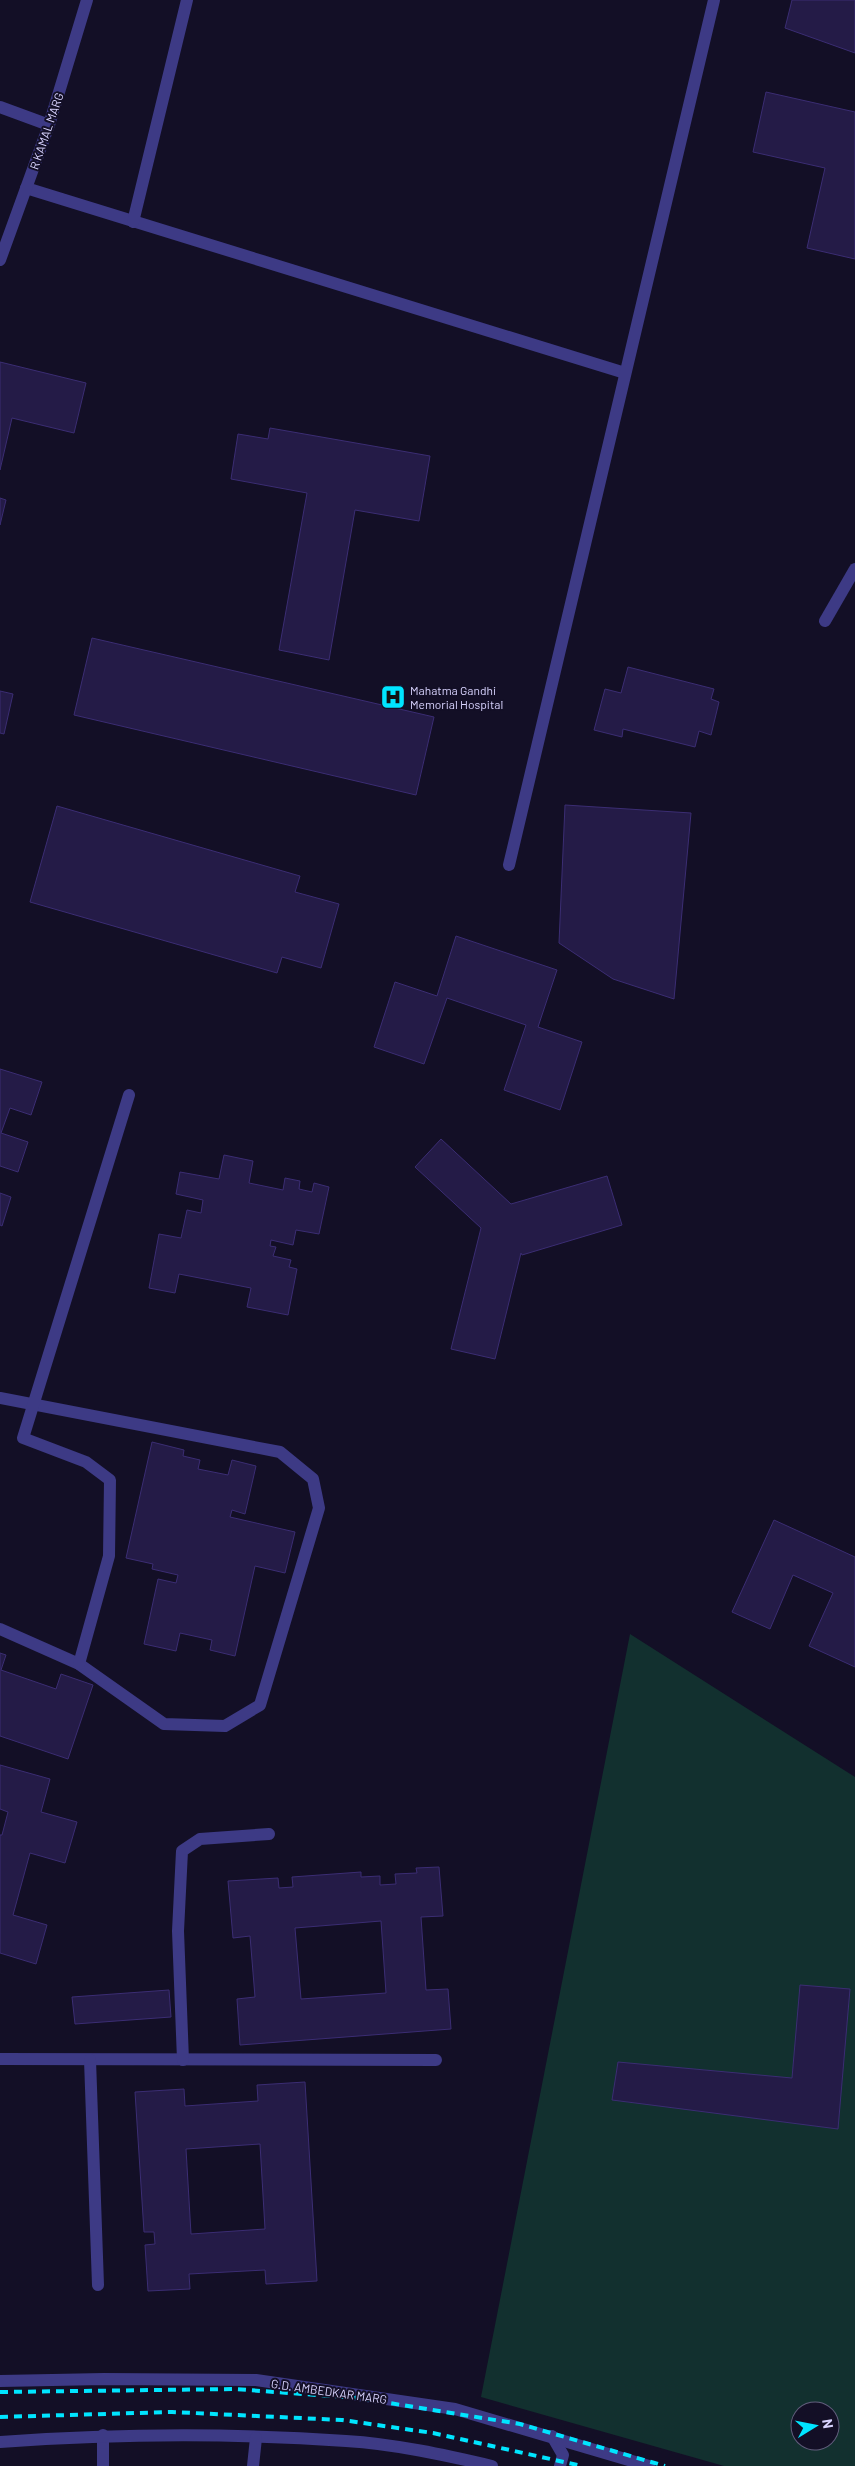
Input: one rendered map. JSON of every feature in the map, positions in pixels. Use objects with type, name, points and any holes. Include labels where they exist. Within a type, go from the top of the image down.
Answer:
[{"type":"street","name":"R KAMAL MARG","points":[[0,260],[49,125],[87,0]]},
{"type":"street","points":[[132,222],[187,0]]},
{"type":"street","points":[[509,865],[714,0]]},
{"type":"street","points":[[0,107],[49,125]]},
{"type":"street","points":[[26,188],[625,374]]},
{"type":"street","points":[[825,621],[855,569]]},
{"type":"street","points":[[79,1664],[108,1556],[110,1480],[86,1462],[23,1438],[128,1095]]},
{"type":"street","points":[[0,1398],[280,1452],[313,1479],[319,1508],[260,1706],[225,1726],[164,1724],[79,1664],[0,1629]]},
{"type":"street","points":[[183,2060],[178,1931],[182,1851],[200,1839],[269,1834]]},
{"type":"street","points":[[0,2059],[436,2060]]},
{"type":"street","points":[[90,2060],[98,2285]]},
{"type":"street","name":"G.D. AMBEDKAR MARG","points":[[0,2381],[104,2379],[256,2380],[455,2409],[649,2466]]},
{"type":"street","points":[[103,2435],[103,2466]]},
{"type":"street","points":[[0,2442],[103,2435],[347,2441],[440,2454],[492,2466]]},
{"type":"street","points":[[552,2436],[563,2455],[560,2466]]},
{"type":"street","points":[[253,2466],[256,2438]]},
{"type":"green space","points":[[630,1634],[855,1777],[855,2466],[724,2466],[481,2397]]},
{"type":"building","points":[[792,0],[855,0],[855,53],[785,28]]},
{"type":"building","points":[[766,92],[855,112],[855,259],[807,248],[825,168],[753,152]]},
{"type":"building","points":[[0,362],[86,383],[74,433],[12,418],[0,470]]},
{"type":"building","points":[[270,428],[430,456],[419,521],[355,510],[329,660],[279,650],[307,493],[231,479],[238,434],[268,439]]},
{"type":"building","points":[[0,498],[6,500],[0,525]]},
{"type":"building","points":[[92,638],[434,717],[416,795],[74,715]]},
{"type":"building","points":[[628,667],[714,689],[711,699],[719,702],[711,735],[699,731],[695,747],[623,729],[622,737],[594,730],[605,689],[621,693]]},
{"type":"building","points":[[0,691],[13,694],[4,734],[0,733]]},
{"type":"building","points":[[565,805],[691,813],[674,999],[613,979],[559,943]]},
{"type":"building","points":[[57,806],[300,876],[295,892],[339,904],[321,968],[282,957],[277,973],[30,902]]},
{"type":"building","points":[[456,936],[557,970],[538,1027],[582,1042],[560,1110],[504,1090],[526,1025],[447,998],[424,1064],[374,1047],[395,982],[437,996]]},
{"type":"building","points":[[0,1069],[42,1082],[31,1115],[10,1108],[1,1133],[28,1142],[18,1172],[0,1166]]},
{"type":"building","points":[[441,1139],[511,1204],[607,1176],[622,1225],[522,1255],[521,1253],[495,1359],[451,1349],[481,1228],[415,1167]]},
{"type":"building","points":[[224,1155],[253,1161],[249,1183],[283,1190],[285,1178],[300,1181],[299,1189],[312,1192],[314,1183],[329,1187],[319,1234],[296,1230],[293,1245],[271,1240],[270,1246],[276,1247],[273,1256],[291,1260],[289,1267],[297,1269],[288,1315],[247,1307],[251,1288],[179,1274],[175,1293],[149,1288],[159,1234],[181,1238],[187,1210],[201,1213],[203,1200],[176,1194],[180,1172],[219,1179]]},
{"type":"building","points":[[0,1193],[11,1197],[2,1226],[0,1225]]},
{"type":"building","points":[[152,1442],[184,1450],[183,1456],[200,1460],[198,1469],[228,1475],[232,1460],[256,1466],[245,1514],[232,1510],[230,1517],[295,1532],[285,1573],[255,1566],[235,1656],[210,1650],[212,1640],[180,1633],[176,1651],[144,1644],[158,1579],[176,1583],[178,1575],[152,1569],[153,1564],[126,1558]]},
{"type":"building","points":[[774,1520],[855,1557],[855,1667],[809,1646],[833,1593],[793,1575],[770,1629],[732,1612]]},
{"type":"building","points":[[0,1653],[6,1655],[1,1670],[56,1689],[61,1674],[93,1685],[68,1759],[0,1736]]},
{"type":"building","points":[[0,1765],[50,1779],[41,1812],[77,1822],[65,1863],[30,1853],[13,1915],[47,1925],[36,1964],[0,1953],[0,1835],[2,1835],[8,1812],[0,1809]]},
{"type":"building","points":[[439,1867],[443,1916],[421,1917],[426,1990],[448,1989],[451,2029],[240,2045],[237,1999],[255,1997],[250,1936],[233,1938],[228,1881],[278,1878],[279,1888],[293,1887],[292,1877],[361,1872],[361,1877],[380,1876],[380,1885],[396,1884],[395,1874],[417,1873],[416,1868]],"holes":[[[381,1921],[386,1993],[301,1999],[295,1928]]]},
{"type":"building","points":[[800,1985],[850,1989],[838,2129],[612,2100],[618,2062],[792,2078]]},
{"type":"building","points":[[169,1990],[171,2017],[75,2024],[72,1997]]},
{"type":"building","points":[[305,2082],[317,2281],[266,2284],[265,2270],[189,2274],[190,2289],[148,2291],[145,2245],[155,2244],[154,2232],[144,2232],[135,2092],[184,2089],[185,2106],[258,2101],[257,2085]],"holes":[[[260,2144],[265,2229],[191,2234],[186,2149]]]},
{"type":"railway","points":[[0,2392],[234,2389],[358,2398],[520,2424],[665,2466]]},
{"type":"railway","points":[[0,2417],[172,2412],[342,2420],[433,2433],[582,2466]]},
{"type":"place","name":"Mahatma Gandhi Memorial Hospital","points":[[393,697]]}]
